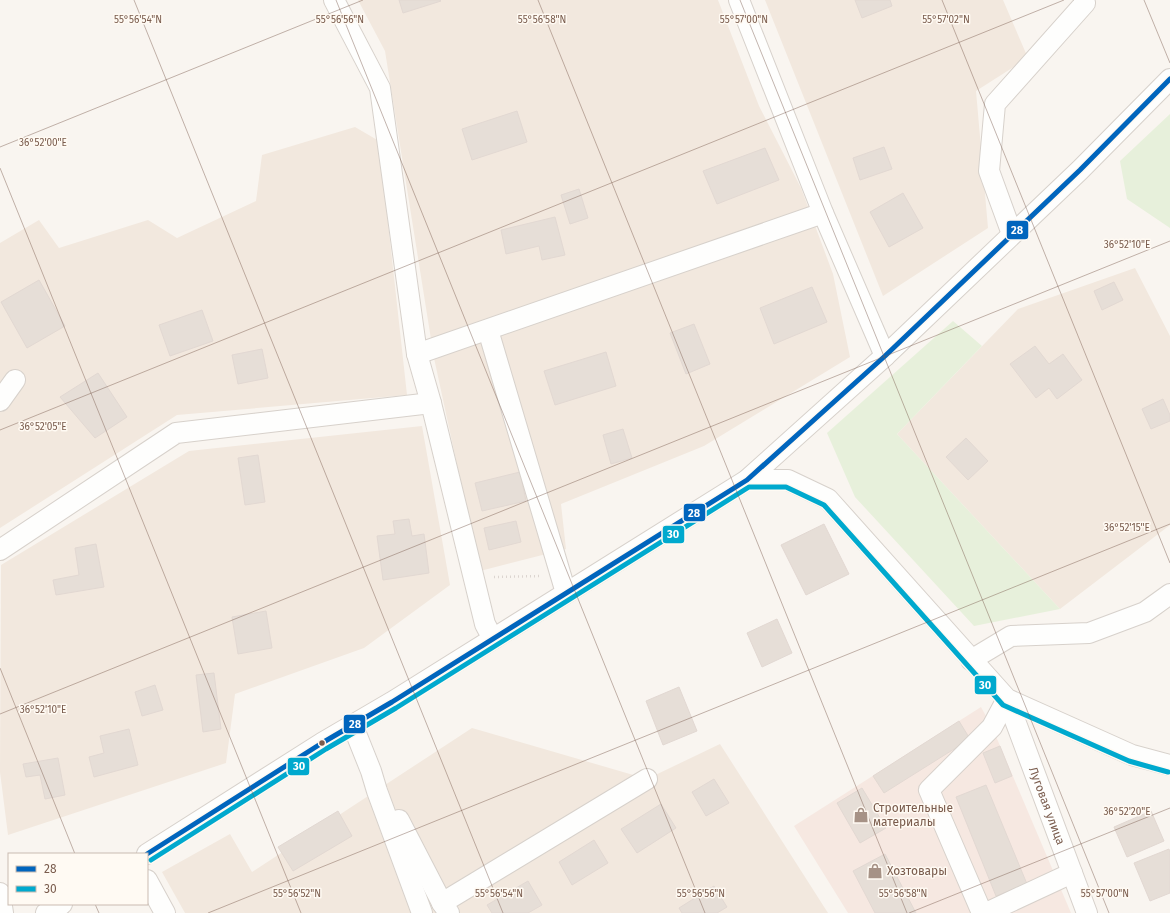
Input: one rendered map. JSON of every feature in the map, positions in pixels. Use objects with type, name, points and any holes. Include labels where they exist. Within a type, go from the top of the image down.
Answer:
[{"type":"street","points":[[334,0],[380,88],[416,354],[431,403],[485,624],[493,639]]},
{"type":"street","points":[[739,0],[823,213],[885,356]]},
{"type":"street","points":[[1012,234],[989,171],[995,104],[1084,3],[1084,0]]},
{"type":"street","points":[[148,853],[322,743],[353,726],[493,639],[564,585],[747,480],[885,356],[1080,170],[1170,79]]},
{"type":"street","points":[[416,354],[823,213]]},
{"type":"street","points":[[488,330],[564,585]]},
{"type":"street","points":[[0,401],[16,380]]},
{"type":"street","points":[[0,550],[176,433],[431,403]]},
{"type":"street","points":[[747,480],[788,480],[828,499],[971,660],[1008,699],[1132,755],[1170,765]]},
{"type":"street","points":[[971,660],[1011,636],[1089,633],[1145,612],[1170,594]]},
{"type":"street","points":[[982,913],[930,790],[992,727],[1008,699]]},
{"type":"street","name":"Луговая улица","points":[[1008,699],[1087,913]]},
{"type":"street","points":[[353,726],[371,771],[422,913]]},
{"type":"street","points":[[371,771],[382,787],[446,908],[647,779]]},
{"type":"street","points":[[986,913],[1072,874]]},
{"type":"street","points":[[148,882],[165,913]]},
{"type":"street","points":[[0,893],[3,913]]},
{"type":"street","points":[[46,913],[60,905]]},
{"type":"path","points":[[473,578],[564,585]]},
{"type":"shaded area","points":[[358,0],[718,0],[759,106],[801,188],[833,274],[850,357],[704,446],[561,504],[566,549],[480,571],[434,358],[385,51]]},
{"type":"shaded area","points":[[765,0],[1003,0],[1028,58],[976,91],[988,228],[883,296]]},
{"type":"shaded area","points":[[355,127],[379,141],[407,395],[177,415],[0,528],[0,243],[39,220],[59,248],[148,220],[177,238],[256,201],[262,155]]},
{"type":"shaded area","points":[[1135,268],[1170,336],[1170,525],[1060,609],[897,434],[1018,309]]},
{"type":"shaded area","points":[[422,426],[450,585],[364,648],[235,694],[226,763],[8,835],[0,772],[1,565],[189,451]]},
{"type":"shaded area","points":[[981,707],[992,727],[1071,913],[848,913],[794,826]]},
{"type":"shaded area","points":[[472,728],[647,779],[720,744],[828,913],[185,913],[162,872],[230,834],[252,872]]},
{"type":"green space","points":[[1170,114],[1170,228],[1127,199],[1120,161]]},
{"type":"green space","points":[[953,321],[982,346],[897,434],[1060,609],[974,626],[855,497],[827,433]]},
{"type":"building","points":[[399,0],[440,0],[441,1],[403,13]]},
{"type":"building","points":[[855,0],[890,0],[892,6],[862,18]]},
{"type":"building","points":[[517,111],[527,142],[472,160],[462,129]]},
{"type":"building","points":[[884,147],[892,169],[860,180],[853,158]]},
{"type":"building","points":[[765,148],[779,180],[717,204],[703,171]]},
{"type":"building","points":[[579,189],[588,218],[570,224],[561,195]]},
{"type":"building","points":[[903,193],[923,228],[889,247],[870,212]]},
{"type":"building","points":[[555,217],[565,255],[542,260],[539,246],[506,254],[501,230]]},
{"type":"building","points":[[39,280],[65,326],[27,348],[1,302]]},
{"type":"building","points":[[1114,282],[1123,300],[1102,310],[1094,291]]},
{"type":"building","points":[[812,287],[827,322],[774,344],[760,308]]},
{"type":"building","points":[[202,310],[213,341],[170,356],[159,325]]},
{"type":"building","points":[[694,324],[710,364],[686,374],[670,333]]},
{"type":"building","points":[[1035,346],[1049,364],[1063,354],[1082,380],[1057,399],[1049,388],[1036,398],[1010,364]]},
{"type":"building","points":[[262,349],[268,378],[238,384],[232,355]]},
{"type":"building","points":[[606,352],[616,386],[555,405],[544,371]]},
{"type":"building","points":[[98,373],[127,417],[95,438],[60,397]]},
{"type":"building","points":[[1163,399],[1170,415],[1170,421],[1151,429],[1142,409]]},
{"type":"building","points":[[623,429],[632,458],[611,464],[603,435]]},
{"type":"building","points":[[966,438],[988,461],[968,480],[946,457]]},
{"type":"building","points":[[258,455],[265,502],[245,505],[238,458]]},
{"type":"building","points":[[520,472],[526,501],[482,511],[475,483]]},
{"type":"building","points":[[409,519],[412,536],[424,534],[429,573],[383,580],[377,536],[395,534],[393,521]]},
{"type":"building","points":[[516,521],[521,542],[489,550],[484,528]]},
{"type":"building","points":[[824,524],[849,574],[806,595],[781,545]]},
{"type":"building","points":[[96,544],[104,587],[56,595],[53,580],[79,575],[75,548]]},
{"type":"building","points":[[266,611],[272,648],[238,654],[232,617]]},
{"type":"building","points":[[777,619],[792,653],[762,667],[747,633]]},
{"type":"building","points":[[214,673],[221,729],[203,732],[196,675]]},
{"type":"building","points":[[155,685],[163,710],[142,716],[135,692]]},
{"type":"building","points":[[679,687],[697,731],[663,745],[646,701]]},
{"type":"building","points":[[959,721],[970,739],[884,793],[873,776]]},
{"type":"building","points":[[129,729],[138,765],[94,777],[89,757],[104,753],[100,736]]},
{"type":"building","points":[[1000,746],[1012,776],[995,783],[983,753]]},
{"type":"building","points":[[58,758],[65,795],[45,799],[40,775],[26,777],[23,764]]},
{"type":"building","points":[[714,779],[729,803],[706,816],[692,792]]},
{"type":"building","points":[[986,785],[1027,884],[996,896],[956,797]]},
{"type":"building","name":"Строительные материалы","points":[[862,788],[886,828],[860,843],[837,803]]},
{"type":"building","points":[[661,804],[676,828],[637,853],[621,829]]},
{"type":"building","points":[[338,811],[352,836],[293,871],[278,847]]},
{"type":"building","points":[[1151,811],[1164,841],[1127,857],[1114,827]]},
{"type":"building","points":[[594,840],[608,863],[572,885],[559,862]]},
{"type":"building","points":[[1169,849],[1170,893],[1150,901],[1134,863]]},
{"type":"building","points":[[885,854],[916,913],[875,913],[853,871]]},
{"type":"building","points":[[528,881],[542,905],[528,913],[492,913],[487,905]]},
{"type":"building","points":[[714,886],[727,907],[717,913],[682,913],[679,908]]},
{"type":"transit line","name":"28","points":[[148,853],[322,743],[392,702],[747,480],[885,356],[1080,170],[1170,79]]},
{"type":"transit line","name":"30","points":[[151,860],[326,749],[396,708],[749,487],[786,487],[824,505],[1003,705],[1129,761],[1168,772]]},
{"type":"place","name":"Строительные материалы","points":[[861,815]]},
{"type":"place","name":"Хозтовары","points":[[875,871]]}]
